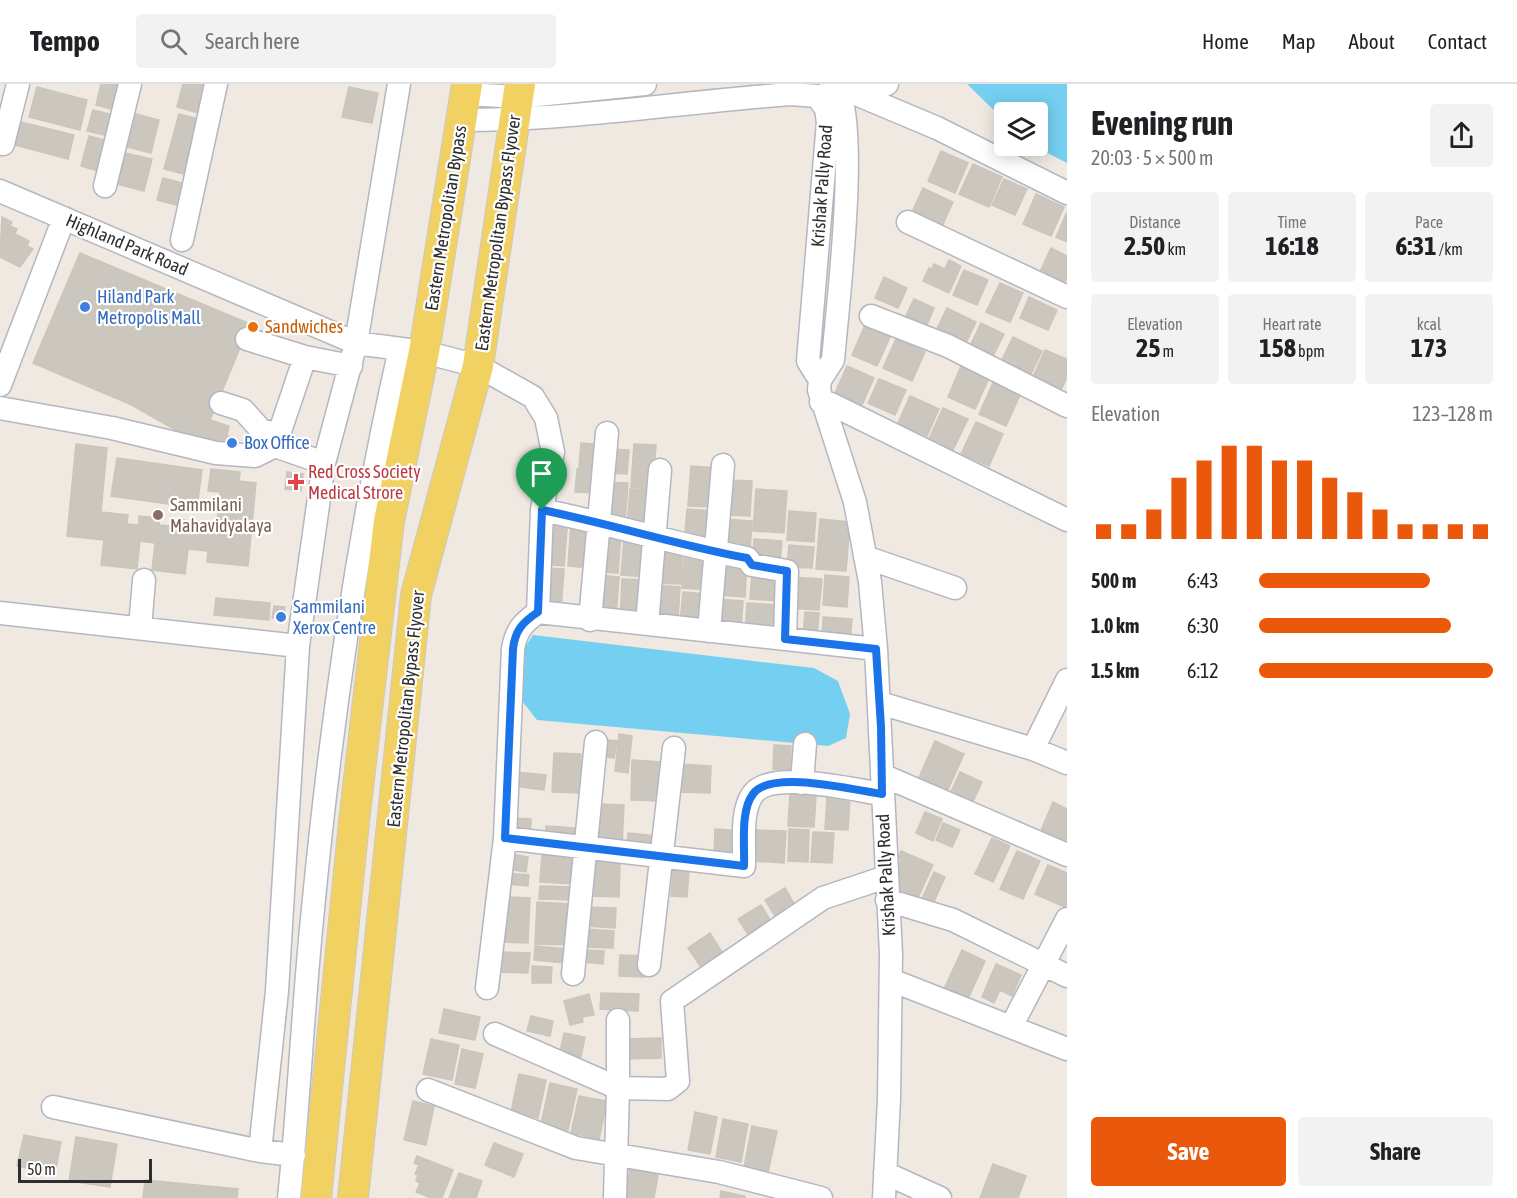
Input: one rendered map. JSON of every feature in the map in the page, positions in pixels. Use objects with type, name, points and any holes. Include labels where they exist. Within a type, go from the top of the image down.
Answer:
[{"type":"main road","name":"Eastern Metropolitan Bypass","points":[[412,350],[465,99]]},
{"type":"main road","name":"Eastern Metropolitan Bypass Flyover","points":[[352,1198],[416,595],[456,457],[478,366],[518,100]]},
{"type":"main road","name":"Eastern Metropolitan Bypass Flyover","points":[[316,1198],[354,822],[389,521],[412,350]]},
{"type":"street","points":[[3,144],[18,84]]},
{"type":"street","points":[[105,186],[130,84]]},
{"type":"street","points":[[182,240],[216,84]]},
{"type":"street","points":[[260,1151],[277,991],[298,646],[324,463],[356,343],[399,84]]},
{"type":"street","points":[[518,100],[587,88],[645,84]]},
{"type":"street","points":[[860,95],[888,84]]},
{"type":"street","points":[[465,99],[518,100],[612,113],[830,89],[860,95],[937,128],[1067,193]]},
{"type":"street","name":"Krishak Pally Road","points":[[830,89],[826,109],[828,122],[808,361],[820,391],[855,502],[870,582],[880,703],[891,980],[884,1198]]},
{"type":"street","name":"Highland Park Road","points":[[0,191],[356,343],[412,350],[478,366],[533,397],[546,418],[553,452],[542,510],[538,612]]},
{"type":"street","points":[[0,385],[64,218]]},
{"type":"street","points":[[908,222],[1067,297]]},
{"type":"street","points":[[871,316],[948,346],[1067,406]]},
{"type":"street","points":[[247,339],[305,357],[351,366]]},
{"type":"street","points":[[289,1198],[312,909],[354,584],[375,459],[412,350]]},
{"type":"street","points":[[0,408],[112,428],[216,453],[255,456],[277,440],[305,357]]},
{"type":"street","points":[[820,391],[831,404],[1065,514]]},
{"type":"street","points":[[221,403],[243,410],[261,429],[277,440],[324,463]]},
{"type":"street","points":[[590,620],[607,433]]},
{"type":"street","points":[[709,631],[723,465]]},
{"type":"street","points":[[647,624],[660,470]]},
{"type":"street","points":[[542,510],[598,521],[654,539],[747,558],[752,565],[787,571],[785,639]]},
{"type":"street","points":[[865,557],[955,588]]},
{"type":"street","points":[[140,628],[144,580]]},
{"type":"street","points":[[487,988],[505,838],[515,635],[525,621],[538,612],[590,620],[876,649]]},
{"type":"street","points":[[0,613],[298,646]]},
{"type":"street","points":[[1033,749],[1067,680]]},
{"type":"street","points":[[880,703],[1033,749],[1067,763]]},
{"type":"street","points":[[573,974],[596,742]]},
{"type":"street","points":[[802,783],[805,744]]},
{"type":"street","points":[[649,965],[674,748]]},
{"type":"street","points":[[505,838],[744,866],[747,810],[752,795],[768,784],[783,780],[802,783],[882,784],[1067,855]]},
{"type":"street","points":[[495,1034],[618,1088],[668,1089],[678,1081],[672,1001],[823,898],[886,876]]},
{"type":"street","points":[[887,900],[953,920],[1067,976]]},
{"type":"street","points":[[1011,1027],[1067,919]]},
{"type":"street","points":[[891,980],[1067,1049]]},
{"type":"street","points":[[615,1198],[618,1020]]},
{"type":"street","points":[[428,1090],[576,1148],[719,1172],[822,1198]]},
{"type":"street","points":[[53,1107],[260,1151],[294,1155]]},
{"type":"street","points":[[885,1173],[940,1198]]},
{"type":"water","points":[[967,84],[1067,84],[1067,163],[1048,153],[1048,102],[994,102],[994,110]]},
{"type":"water","points":[[533,635],[814,668],[838,681],[850,714],[846,738],[828,746],[537,720],[519,697],[523,650]]},
{"type":"building","points":[[101,84],[126,84],[119,111],[96,105]]},
{"type":"building","points":[[183,84],[214,84],[206,115],[177,107]]},
{"type":"building","points":[[37,87],[87,100],[80,130],[29,117]]},
{"type":"building","points":[[349,87],[378,93],[372,123],[342,117]]},
{"type":"building","points":[[93,110],[118,116],[113,137],[87,131]]},
{"type":"building","points":[[136,114],[159,120],[151,153],[127,147]]},
{"type":"building","points":[[179,114],[206,121],[192,176],[164,169]]},
{"type":"building","points":[[21,122],[74,135],[68,159],[15,145]]},
{"type":"building","points":[[89,136],[113,142],[105,173],[81,166]]},
{"type":"building","points":[[941,151],[968,163],[955,193],[928,181]]},
{"type":"building","points":[[125,153],[152,159],[144,191],[117,184]]},
{"type":"building","points":[[973,164],[1002,177],[989,207],[959,194]]},
{"type":"building","points":[[163,178],[190,185],[184,207],[157,200]]},
{"type":"building","points":[[1004,179],[1027,189],[1015,215],[992,205]]},
{"type":"building","points":[[923,188],[953,202],[939,233],[909,219]]},
{"type":"building","points":[[1036,194],[1064,207],[1051,236],[1023,224]]},
{"type":"building","points":[[1067,212],[1067,242],[1056,237]]},
{"type":"building","points":[[2,217],[12,222],[10,226],[17,229],[15,234],[29,241],[27,246],[33,249],[20,267],[0,257]]},
{"type":"building","points":[[1051,248],[1067,256],[1067,278],[1064,285],[1039,274]]},
{"type":"building","points":[[80,253],[250,324],[210,420],[229,426],[227,436],[235,438],[232,451],[191,439],[132,405],[33,363]]},
{"type":"building","points":[[949,260],[961,266],[949,293],[923,281],[929,268],[932,269],[934,264],[945,269]]},
{"type":"building","points":[[964,270],[988,280],[977,305],[953,295]]},
{"type":"building","points":[[884,277],[907,288],[898,308],[875,298]]},
{"type":"building","points":[[1000,283],[1023,293],[1010,322],[986,312]]},
{"type":"building","points":[[1029,297],[1057,310],[1048,330],[1020,318]]},
{"type":"building","points":[[914,299],[934,308],[924,332],[903,322]]},
{"type":"building","points":[[947,308],[976,322],[964,347],[935,333]]},
{"type":"building","points":[[981,323],[1004,334],[991,360],[968,350]]},
{"type":"building","points":[[865,325],[890,337],[877,366],[852,355]]},
{"type":"building","points":[[1013,337],[1042,351],[1028,380],[999,366]]},
{"type":"building","points":[[896,339],[925,352],[912,381],[883,368]]},
{"type":"building","points":[[1045,350],[1067,359],[1067,377],[1061,390],[1033,377]]},
{"type":"building","points":[[847,366],[874,378],[862,405],[835,393]]},
{"type":"building","points":[[961,366],[989,378],[975,409],[948,397]]},
{"type":"building","points":[[879,379],[906,390],[895,415],[868,403]]},
{"type":"building","points":[[993,383],[1020,395],[1006,426],[979,414]]},
{"type":"building","points":[[910,396],[939,409],[927,436],[898,423]]},
{"type":"building","points":[[943,408],[968,419],[952,452],[928,441]]},
{"type":"building","points":[[976,422],[1003,434],[989,466],[961,454]]},
{"type":"building","points":[[581,443],[602,445],[600,469],[579,468]]},
{"type":"building","points":[[76,444],[107,448],[101,512],[128,515],[127,524],[139,525],[139,516],[160,518],[159,525],[172,526],[172,519],[217,523],[220,492],[208,491],[211,469],[240,472],[239,481],[256,483],[248,566],[207,562],[208,551],[188,549],[185,574],[152,570],[155,543],[140,541],[137,569],[101,565],[104,540],[67,536]]},
{"type":"building","points":[[634,444],[656,445],[653,489],[631,487]]},
{"type":"building","points":[[609,449],[629,450],[627,474],[607,473]]},
{"type":"building","points":[[117,458],[202,470],[197,508],[111,496]]},
{"type":"building","points":[[691,466],[719,468],[716,507],[688,506]]},
{"type":"building","points":[[577,469],[599,470],[597,493],[575,492]]},
{"type":"building","points":[[287,472],[303,474],[301,491],[285,489]]},
{"type":"building","points":[[726,480],[752,481],[750,516],[723,515]]},
{"type":"building","points":[[606,482],[628,483],[625,522],[603,520]]},
{"type":"building","points":[[630,489],[654,490],[651,528],[627,526]]},
{"type":"building","points":[[756,489],[787,491],[784,533],[753,531]]},
{"type":"building","points":[[687,509],[713,511],[711,546],[684,545]]},
{"type":"building","points":[[789,511],[816,513],[814,542],[787,540]]},
{"type":"building","points":[[546,517],[568,518],[564,566],[542,564]]},
{"type":"building","points":[[722,519],[752,521],[750,551],[720,549]]},
{"type":"building","points":[[820,519],[850,522],[846,571],[816,569]]},
{"type":"building","points":[[571,522],[595,524],[591,568],[568,566]]},
{"type":"building","points":[[600,533],[621,534],[618,573],[597,572]]},
{"type":"building","points":[[624,538],[650,540],[647,577],[621,575]]},
{"type":"building","points":[[754,539],[782,541],[780,563],[753,561]]},
{"type":"building","points":[[789,545],[814,547],[812,568],[787,567]]},
{"type":"building","points":[[657,546],[683,548],[681,584],[655,583]]},
{"type":"building","points":[[685,552],[711,554],[709,590],[682,588]]},
{"type":"building","points":[[722,561],[747,563],[745,597],[719,595]]},
{"type":"building","points":[[544,568],[564,569],[561,610],[541,609]]},
{"type":"building","points":[[752,571],[779,573],[778,601],[750,599]]},
{"type":"building","points":[[597,575],[619,577],[616,617],[594,615]]},
{"type":"building","points":[[825,575],[849,577],[847,607],[823,605]]},
{"type":"building","points":[[790,577],[822,579],[819,610],[788,608]]},
{"type":"building","points":[[622,579],[648,580],[645,622],[620,620]]},
{"type":"building","points":[[653,585],[680,587],[678,619],[651,617]]},
{"type":"building","points":[[683,592],[707,594],[704,625],[680,623]]},
{"type":"building","points":[[216,598],[270,603],[269,620],[214,615]]},
{"type":"building","points":[[717,599],[743,601],[741,630],[715,628]]},
{"type":"building","points":[[747,603],[779,605],[777,635],[745,633]]},
{"type":"building","points":[[274,606],[285,607],[284,620],[272,618]]},
{"type":"building","points":[[805,612],[819,613],[817,639],[803,638]]},
{"type":"building","points":[[823,617],[852,619],[850,641],[822,639]]},
{"type":"building","points":[[619,734],[632,736],[628,773],[615,771]]},
{"type":"building","points":[[599,739],[617,741],[614,758],[597,756]]},
{"type":"building","points":[[935,741],[964,754],[946,794],[917,782]]},
{"type":"building","points":[[774,745],[791,746],[790,770],[773,769]]},
{"type":"building","points":[[554,753],[581,754],[579,793],[552,792]]},
{"type":"building","points":[[632,760],[661,762],[659,801],[631,800]]},
{"type":"building","points":[[678,764],[711,766],[710,793],[677,792]]},
{"type":"building","points":[[514,772],[546,775],[544,790],[513,786]]},
{"type":"building","points":[[960,772],[982,782],[971,806],[949,796]]},
{"type":"building","points":[[790,794],[816,795],[814,827],[788,826]]},
{"type":"building","points":[[827,797],[850,798],[848,830],[825,829]]},
{"type":"building","points":[[1053,802],[1067,809],[1067,853],[1037,840]]},
{"type":"building","points":[[597,804],[624,805],[622,846],[595,845]]},
{"type":"building","points":[[925,812],[942,819],[933,841],[916,833]]},
{"type":"building","points":[[513,818],[531,819],[530,838],[512,837]]},
{"type":"building","points":[[943,823],[960,830],[952,847],[936,840]]},
{"type":"building","points":[[546,826],[575,828],[574,842],[545,839]]},
{"type":"building","points":[[715,829],[742,831],[740,858],[714,857]]},
{"type":"building","points":[[789,829],[809,830],[808,862],[788,861]]},
{"type":"building","points":[[755,830],[786,831],[784,863],[753,861]]},
{"type":"building","points":[[813,832],[834,833],[832,863],[811,862]]},
{"type":"building","points":[[628,833],[657,836],[656,850],[627,848]]},
{"type":"building","points":[[992,838],[1010,846],[993,882],[975,874]]},
{"type":"building","points":[[901,851],[933,865],[916,902],[891,890],[899,870],[896,869],[901,859],[898,858]]},
{"type":"building","points":[[1017,851],[1040,861],[1023,899],[1000,889]]},
{"type":"building","points":[[511,854],[528,857],[526,872],[508,869]]},
{"type":"building","points":[[542,855],[577,857],[575,884],[540,882]]},
{"type":"building","points":[[592,861],[620,862],[619,897],[590,896]]},
{"type":"building","points":[[1048,865],[1067,873],[1067,908],[1035,894]]},
{"type":"building","points":[[673,869],[689,870],[687,897],[671,896]]},
{"type":"building","points":[[934,872],[945,877],[932,906],[921,901]]},
{"type":"building","points":[[506,873],[529,875],[528,886],[505,884]]},
{"type":"building","points":[[540,886],[574,887],[574,900],[539,899]]},
{"type":"building","points":[[785,888],[796,907],[776,918],[765,900]]},
{"type":"building","points":[[505,897],[530,898],[528,943],[503,942]]},
{"type":"building","points":[[537,902],[570,904],[568,945],[535,944]]},
{"type":"building","points":[[761,905],[771,921],[749,936],[738,919]]},
{"type":"building","points":[[586,907],[616,908],[615,928],[585,926]]},
{"type":"building","points":[[585,929],[614,931],[613,948],[584,947]]},
{"type":"building","points":[[710,933],[722,952],[700,966],[688,948]]},
{"type":"building","points":[[535,946],[567,949],[565,963],[534,960]]},
{"type":"building","points":[[584,950],[604,951],[603,964],[583,962]]},
{"type":"building","points":[[962,950],[985,961],[968,999],[944,989]]},
{"type":"building","points":[[499,952],[530,953],[528,973],[499,972]]},
{"type":"building","points":[[620,955],[645,956],[644,977],[619,976]]},
{"type":"building","points":[[996,964],[1021,975],[1012,996],[1000,990],[994,1003],[982,997]]},
{"type":"building","points":[[532,966],[552,967],[551,983],[532,983]]},
{"type":"building","points":[[601,993],[639,994],[638,1011],[600,1009]]},
{"type":"building","points":[[589,994],[594,1015],[582,1017],[583,1022],[570,1025],[564,1001]]},
{"type":"building","points":[[444,1009],[480,1017],[475,1040],[439,1033]]},
{"type":"building","points":[[531,1016],[553,1021],[550,1036],[527,1031]]},
{"type":"building","points":[[564,1033],[585,1037],[581,1057],[560,1052]]},
{"type":"building","points":[[661,1038],[661,1058],[626,1059],[626,1039]]},
{"type":"building","points":[[431,1039],[459,1045],[452,1080],[423,1074]]},
{"type":"building","points":[[462,1049],[483,1054],[475,1088],[455,1084]]},
{"type":"building","points":[[519,1074],[546,1080],[538,1118],[511,1112]]},
{"type":"building","points":[[550,1083],[577,1089],[568,1130],[541,1124]]},
{"type":"building","points":[[579,1096],[607,1101],[599,1139],[571,1133]]},
{"type":"building","points":[[413,1101],[434,1106],[426,1145],[404,1140]]},
{"type":"building","points":[[695,1112],[717,1117],[710,1154],[688,1150]]},
{"type":"building","points":[[723,1119],[748,1124],[741,1162],[716,1157]]},
{"type":"building","points":[[752,1126],[777,1131],[768,1172],[744,1167]]},
{"type":"building","points":[[24,1135],[61,1142],[55,1174],[17,1166]]},
{"type":"building","points":[[76,1137],[117,1144],[110,1187],[69,1181]]},
{"type":"building","points":[[494,1143],[523,1154],[514,1177],[485,1165]]},
{"type":"building","points":[[417,1156],[453,1170],[442,1198],[431,1198],[416,1192],[420,1183],[416,1181],[418,1175],[415,1174],[419,1165],[414,1163]]},
{"type":"building","points":[[993,1164],[1026,1176],[1018,1198],[980,1198]]},
{"type":"building","points":[[630,1169],[658,1175],[654,1198],[624,1198]]},
{"type":"building","points":[[459,1173],[482,1181],[476,1198],[449,1198]]},
{"type":"building","points":[[145,1180],[238,1189],[237,1198],[143,1198]]},
{"type":"building","points":[[721,1191],[745,1196],[745,1198],[720,1198]]},
{"type":"place","name":"Hiland Park Metropolis Mall","points":[[85,307]]},
{"type":"place","name":"Sandwiches","points":[[253,327]]},
{"type":"place","name":"Box Office","points":[[232,443]]},
{"type":"place","name":"Red Cross Society Medical Strore","points":[[296,482]]},
{"type":"place","name":"Sammilani Mahavidyalaya","points":[[158,515]]},
{"type":"place","name":"Sammilani Xerox Centre","points":[[281,617]]},
{"type":"route","points":[[542,510],[598,521],[654,539],[747,558],[752,565],[787,571],[785,639],[876,649],[882,794],[783,780],[759,788],[752,795],[747,810],[744,866],[505,838],[513,649],[515,635],[520,627],[538,612],[542,510]]}]
